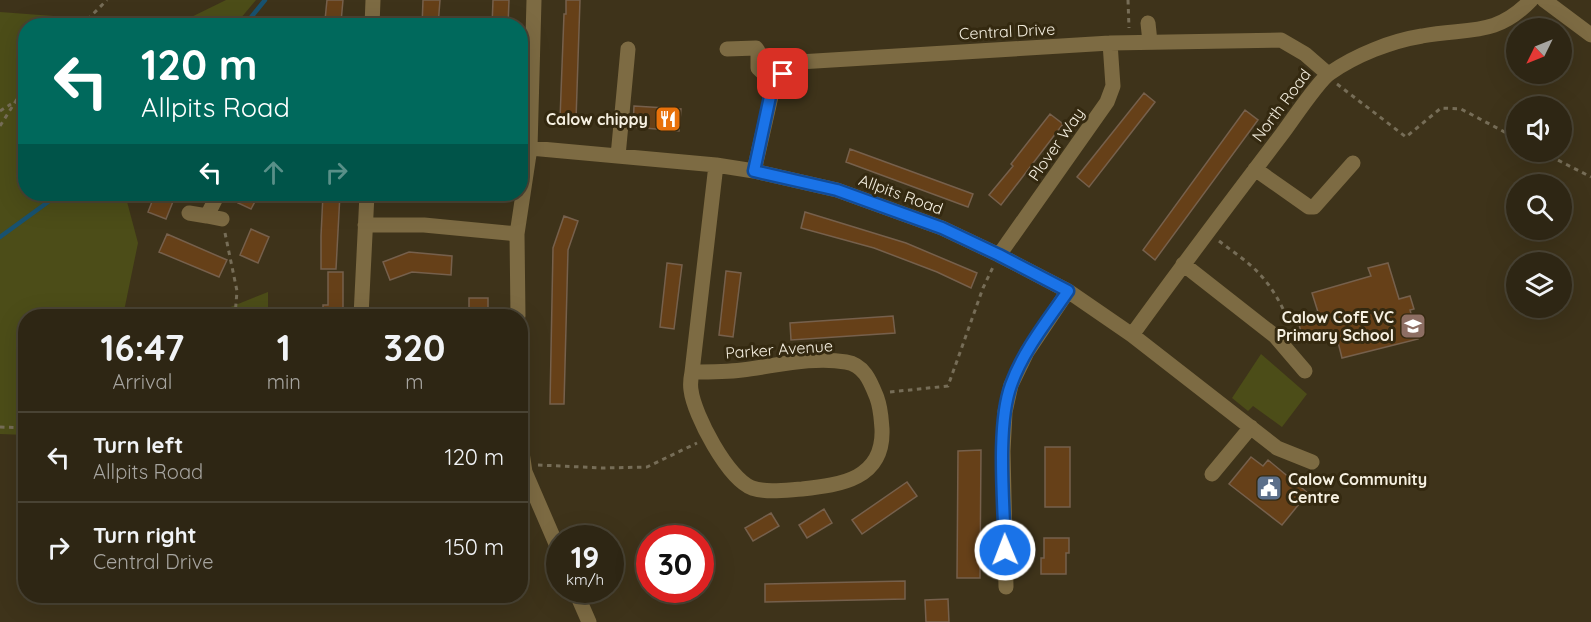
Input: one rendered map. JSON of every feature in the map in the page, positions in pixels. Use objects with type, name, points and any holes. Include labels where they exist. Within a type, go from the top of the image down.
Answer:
[{"type":"street","points":[[372,18],[373,0]]},
{"type":"street","points":[[528,161],[534,0]]},
{"type":"street","name":"North Road","points":[[1132,335],[1183,264],[1328,74],[1376,49],[1421,36],[1499,25],[1531,0]]},
{"type":"street","points":[[1544,0],[1591,35]]},
{"type":"street","points":[[1148,23],[1150,42]]},
{"type":"street","name":"Central Drive","points":[[754,171],[771,92],[783,74],[799,63],[932,47],[1281,40],[1305,54],[1328,74]]},
{"type":"street","name":"Plover Way","points":[[999,255],[1107,102],[1113,86],[1110,43]]},
{"type":"street","points":[[727,49],[756,48],[758,68],[776,85]]},
{"type":"street","points":[[618,156],[628,49]]},
{"type":"street","name":"Allpits Road","points":[[530,148],[716,165],[754,171],[837,190],[942,228],[1068,291],[1132,335],[1277,448],[1312,462]]},
{"type":"street","points":[[1255,169],[1309,207],[1314,207],[1353,163]]},
{"type":"street","name":"Parker Avenue","points":[[692,372],[739,370],[818,360],[849,362],[865,372],[881,408],[880,452],[869,468],[851,481],[833,486],[770,491],[751,488],[734,474],[719,456],[690,389],[716,165]]},
{"type":"street","points":[[189,213],[215,218],[217,201]]},
{"type":"street","points":[[361,309],[367,201]]},
{"type":"street","points":[[518,309],[517,234],[522,201]]},
{"type":"street","points":[[365,225],[424,225],[517,234]]},
{"type":"street","points":[[1183,264],[1275,336],[1305,370]]},
{"type":"street","points":[[1006,587],[1003,451],[1005,412],[1011,385],[1027,352],[1068,291]]},
{"type":"street","points":[[1212,474],[1247,423]]},
{"type":"street","points":[[528,478],[548,525]]},
{"type":"street","points":[[581,603],[589,622]]},
{"type":"path","points":[[89,18],[107,0]]},
{"type":"path","points":[[1128,0],[1130,42]]},
{"type":"path","points":[[1328,74],[1341,89],[1406,137],[1441,108],[1461,109],[1506,133]]},
{"type":"path","points":[[0,126],[18,96]]},
{"type":"path","points":[[0,111],[14,102]]},
{"type":"path","points":[[1562,162],[1591,177]]},
{"type":"path","points":[[215,218],[237,291],[236,309]]},
{"type":"path","points":[[1208,231],[1269,283],[1295,335]]},
{"type":"path","points":[[875,393],[948,386],[982,288],[999,255]]},
{"type":"path","points":[[0,427],[18,428]]},
{"type":"path","points":[[528,468],[552,465],[603,468],[647,467],[710,437]]},
{"type":"shaded area","points":[[226,0],[256,0],[241,18],[189,18]]},
{"type":"shaded area","points":[[0,12],[81,18],[18,18],[18,201],[127,201],[138,243],[124,309],[18,309],[18,435],[0,434]]},
{"type":"shaded area","points":[[268,292],[268,309],[226,309]]},
{"type":"shaded area","points":[[1261,354],[1307,394],[1282,427],[1253,406],[1248,411],[1232,398]]},
{"type":"building","points":[[327,0],[343,0],[341,18],[325,18]]},
{"type":"building","points":[[423,0],[440,0],[439,18],[422,18]]},
{"type":"building","points":[[493,0],[509,0],[508,18],[492,18]]},
{"type":"building","points":[[566,0],[580,0],[576,120],[560,119]]},
{"type":"building","points":[[1144,93],[1155,102],[1089,187],[1077,177]]},
{"type":"building","points":[[634,106],[681,109],[679,131],[633,127]]},
{"type":"building","points":[[1245,110],[1258,120],[1155,260],[1143,250]]},
{"type":"building","points":[[1050,114],[1063,124],[1001,205],[989,195]]},
{"type":"building","points":[[850,149],[973,194],[968,207],[846,162]]},
{"type":"building","points":[[152,201],[173,201],[166,219],[148,212]]},
{"type":"building","points":[[239,201],[255,201],[251,209],[238,203]]},
{"type":"building","points":[[323,201],[340,201],[336,269],[321,269]]},
{"type":"building","points":[[805,212],[906,243],[977,273],[971,288],[937,272],[874,248],[801,228]]},
{"type":"building","points":[[564,216],[578,221],[568,250],[564,404],[550,404],[553,248]]},
{"type":"building","points":[[251,229],[269,237],[258,263],[240,255]]},
{"type":"building","points":[[167,234],[227,260],[219,277],[159,252]]},
{"type":"building","points":[[409,252],[452,256],[451,275],[412,272],[390,280],[383,262]]},
{"type":"building","points":[[667,263],[682,265],[674,329],[660,327]]},
{"type":"building","points":[[1388,263],[1399,299],[1410,296],[1414,309],[1410,310],[1418,339],[1342,358],[1336,334],[1304,343],[1297,317],[1318,312],[1312,293],[1371,276],[1368,268]]},
{"type":"building","points":[[726,271],[741,273],[733,337],[719,335]]},
{"type":"building","points":[[328,272],[343,272],[343,309],[323,309],[323,305],[328,305]]},
{"type":"building","points":[[469,298],[488,298],[488,309],[469,309]]},
{"type":"building","points":[[893,316],[895,333],[791,340],[790,323]]},
{"type":"building","points":[[1045,447],[1070,447],[1070,507],[1045,507]]},
{"type":"building","points":[[981,450],[980,578],[957,578],[958,451]]},
{"type":"building","name":"Calow Community Centre","points":[[1251,457],[1263,466],[1268,460],[1308,493],[1282,525],[1229,484]]},
{"type":"building","points":[[907,482],[917,496],[862,534],[852,520]]},
{"type":"building","points":[[824,509],[832,523],[807,538],[799,525]]},
{"type":"building","points":[[771,513],[779,526],[753,541],[745,528]]},
{"type":"building","points":[[1044,538],[1069,538],[1066,574],[1041,574]]},
{"type":"building","points":[[905,581],[905,599],[765,602],[765,584]]},
{"type":"building","points":[[948,599],[949,622],[926,622],[925,600]]},
{"type":"waterway","points":[[250,18],[265,0]]},
{"type":"waterway","points":[[0,237],[49,201]]},
{"type":"place","name":"Calow chippy","points":[[668,119]]},
{"type":"place","name":"Calow CofE VC Primary School","points":[[1413,326]]},
{"type":"place","name":"Calow Community Centre","points":[[1269,488]]},
{"type":"route","points":[[783,74],[771,92],[754,171],[837,190],[942,228],[1068,291],[1027,352],[1011,385],[1005,412],[1003,451],[1005,550]]}]
